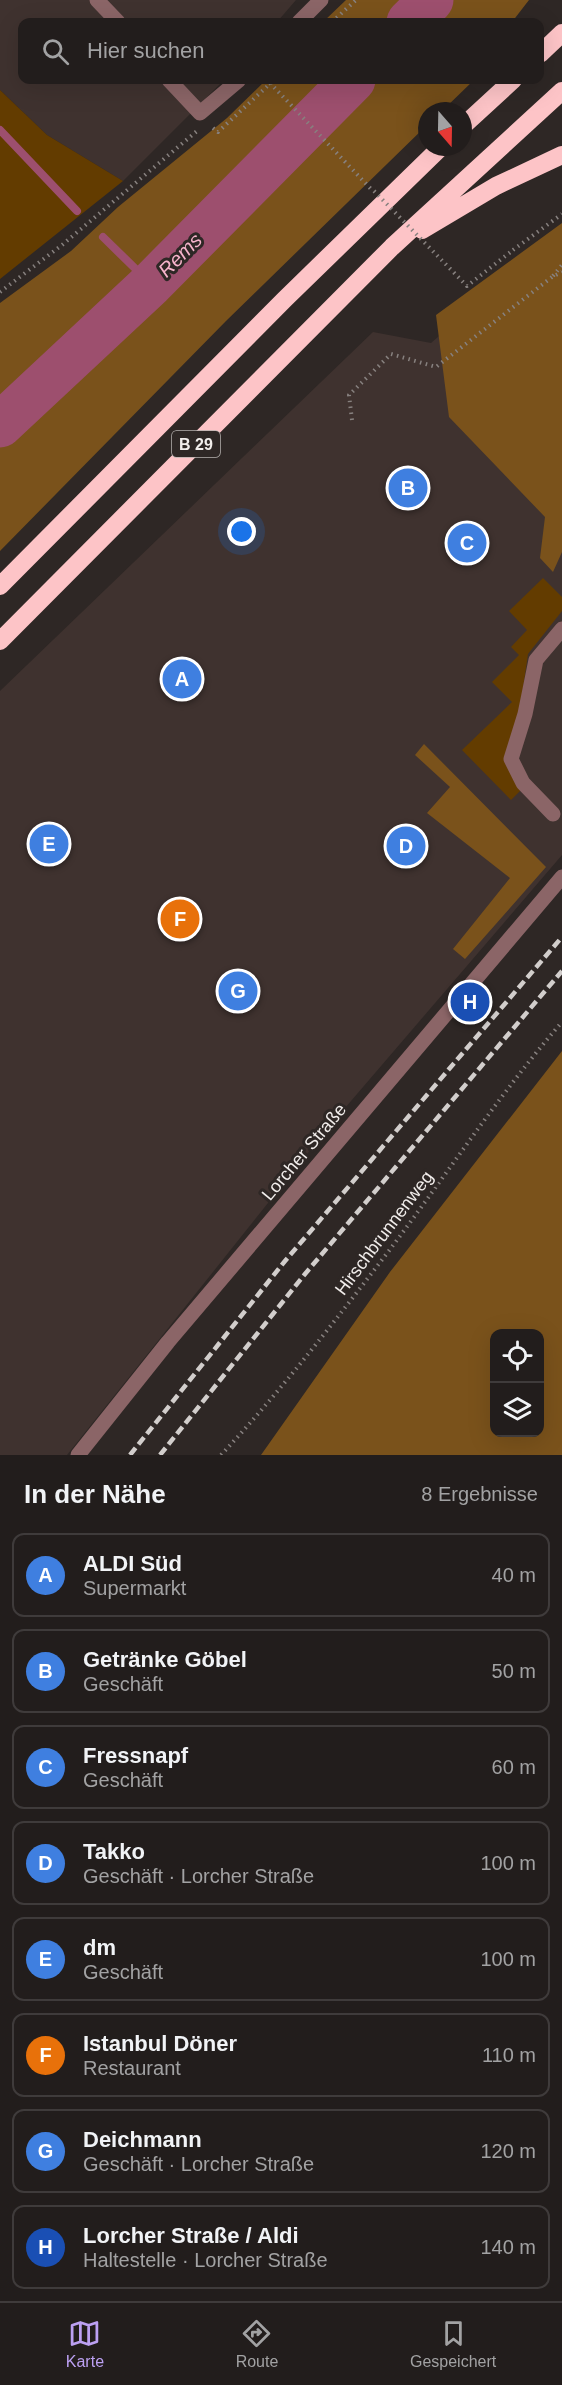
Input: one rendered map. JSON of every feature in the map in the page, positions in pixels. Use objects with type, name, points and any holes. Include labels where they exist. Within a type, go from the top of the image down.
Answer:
[{"type":"highway","points":[[544,50],[562,33]]},
{"type":"highway","points":[[472,118],[509,84]]},
{"type":"highway","name":"B 29","points":[[0,641],[392,247],[562,91]]},
{"type":"highway","points":[[392,247],[496,186],[562,155]]},
{"type":"highway","name":"B 29","points":[[0,586],[285,299],[432,156]]},
{"type":"street","points":[[97,0],[114,18]]},
{"type":"street","points":[[303,18],[321,0]]},
{"type":"street","points":[[174,84],[200,114],[234,84]]},
{"type":"street","points":[[554,814],[524,783],[512,759],[525,714],[536,660],[562,629]]},
{"type":"street","name":"Lorcher Straße","points":[[78,1455],[168,1342],[562,876]]},
{"type":"path","points":[[336,18],[356,0]]},
{"type":"path","points":[[218,132],[270,84],[467,286],[562,214]]},
{"type":"path","points":[[0,292],[62,245],[208,122],[200,114]]},
{"type":"path","points":[[552,277],[562,265]]},
{"type":"path","points":[[352,420],[349,395],[391,354],[436,367],[552,277],[562,272]]},
{"type":"path","name":"Hirschbrunnenweg","points":[[221,1455],[260,1414],[379,1265],[521,1070],[562,1022]]},
{"type":"shaded area","points":[[0,0],[296,0],[280,18],[18,18],[18,84],[220,84],[123,181],[47,135],[0,90]]},
{"type":"shaded area","points":[[346,0],[529,0],[515,18],[327,18]]},
{"type":"shaded area","points":[[262,84],[470,84],[451,102],[418,102],[418,134],[226,321],[0,551],[0,303],[71,251],[118,207],[227,118]]},
{"type":"shaded area","points":[[0,90],[47,135],[123,181],[0,279]]},
{"type":"shaded area","points":[[562,223],[562,552],[553,572],[540,558],[545,517],[449,417],[436,315]]},
{"type":"shaded area","points":[[562,235],[562,855],[327,1129],[67,1455],[0,1455],[0,691],[373,332],[431,343],[543,246]]},
{"type":"shaded area","points":[[543,578],[562,597],[562,611],[528,654],[519,716],[506,761],[521,790],[511,800],[462,750],[512,702],[492,682],[519,655],[511,647],[527,630],[509,611]]},
{"type":"shaded area","points":[[424,744],[546,867],[465,959],[453,949],[510,878],[427,813],[450,787],[415,755]]},
{"type":"shaded area","points":[[562,1051],[562,1455],[261,1455],[390,1272]]},
{"type":"waterway","name":"Rems","points":[[413,18],[431,0]]},
{"type":"waterway","name":"Rems","points":[[0,425],[151,284],[349,84]]},
{"type":"waterway","points":[[0,130],[77,211]]},
{"type":"waterway","points":[[103,237],[151,284]]},
{"type":"railway","points":[[130,1455],[285,1261],[562,937]]},
{"type":"railway","points":[[160,1455],[305,1274],[562,971]]},
{"type":"place","name":"Getränke Göbel","points":[[408,488]]},
{"type":"place","name":"Fressnapf","points":[[467,543]]},
{"type":"place","name":"ALDI Süd","points":[[182,679]]},
{"type":"place","name":"dm","points":[[49,844]]},
{"type":"place","name":"Takko","points":[[406,846]]},
{"type":"place","name":"Istanbul Döner","points":[[180,919]]},
{"type":"place","name":"Deichmann","points":[[238,991]]},
{"type":"place","name":"Lorcher Straße / Aldi","points":[[470,1002]]}]
